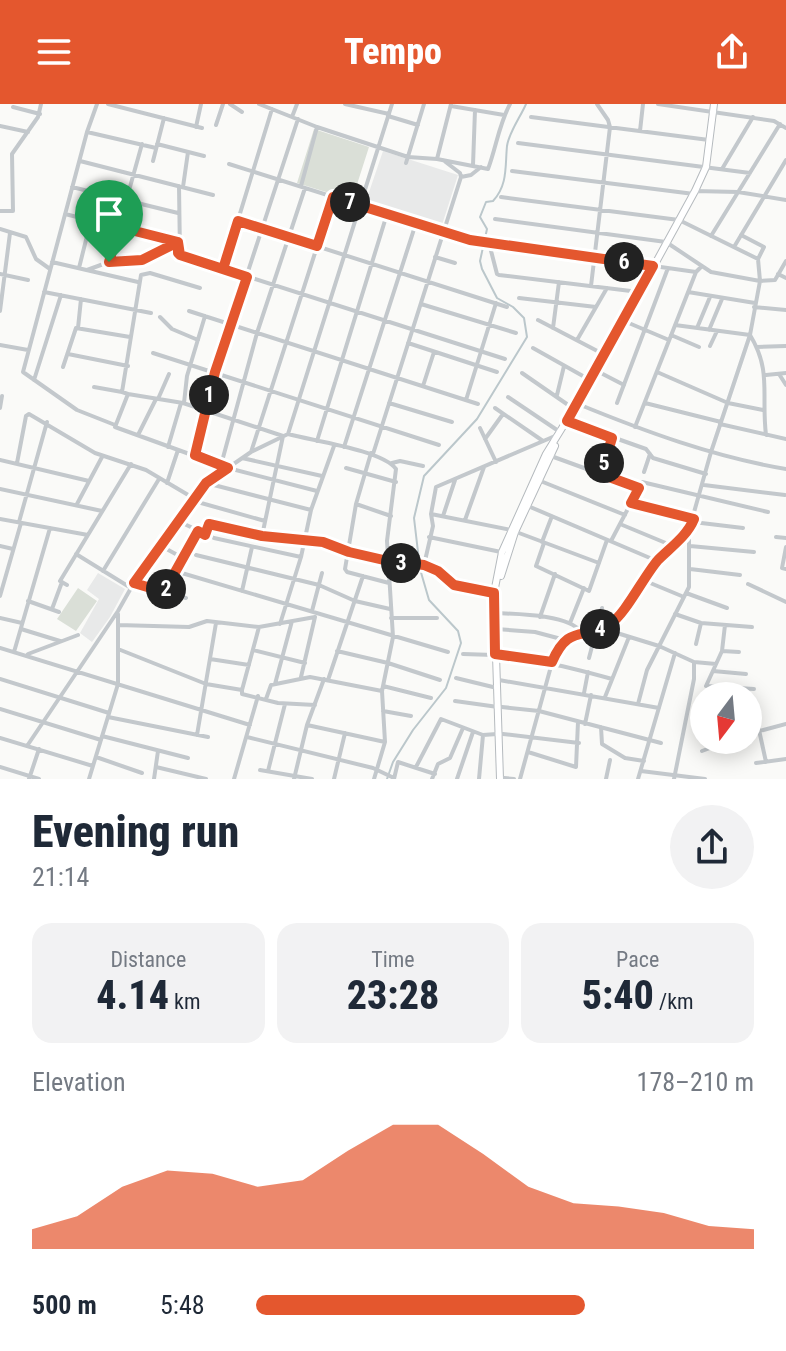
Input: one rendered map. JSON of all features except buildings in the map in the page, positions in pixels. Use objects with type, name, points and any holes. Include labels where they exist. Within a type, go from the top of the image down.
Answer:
[{"type":"main road","points":[[502,779],[496,593],[505,553],[559,433],[597,371],[706,167],[713,108]]},
{"type":"main road","points":[[513,531],[528,506],[537,480]]},
{"type":"street","points":[[0,211],[13,211],[12,154],[40,114],[41,104]]},
{"type":"street","points":[[97,104],[23,372],[77,410],[116,428],[228,468],[317,491]]},
{"type":"street","points":[[108,104],[199,127],[201,104]]},
{"type":"street","points":[[216,125],[223,104]]},
{"type":"street","points":[[259,104],[407,160],[440,160],[488,169],[510,104]]},
{"type":"street","points":[[195,455],[215,372],[278,180],[297,104]]},
{"type":"street","points":[[345,104],[418,125]]},
{"type":"street","points":[[262,536],[286,435],[392,104]]},
{"type":"street","points":[[407,160],[424,104]]},
{"type":"street","points":[[591,286],[610,127],[597,104]]},
{"type":"street","points":[[640,131],[643,104]]},
{"type":"street","points":[[658,104],[713,108],[783,126],[711,236]]},
{"type":"street","points":[[234,105],[242,112]]},
{"type":"street","points":[[440,160],[451,105],[504,115]]},
{"type":"street","points":[[13,107],[40,114]]},
{"type":"street","points":[[223,269],[272,109]]},
{"type":"street","points":[[473,165],[475,110]]},
{"type":"street","points":[[531,117],[709,140]]},
{"type":"street","points":[[722,169],[753,117]]},
{"type":"street","points":[[153,161],[164,118]]},
{"type":"street","points":[[0,126],[28,132]]},
{"type":"street","points":[[221,465],[257,333],[303,188],[317,127]]},
{"type":"street","points":[[87,132],[204,156]]},
{"type":"street","points":[[518,143],[750,173]]},
{"type":"street","points":[[109,262],[142,144]]},
{"type":"street","points":[[188,152],[178,213],[180,255],[505,359]]},
{"type":"street","points":[[440,160],[456,169],[461,177]]},
{"type":"street","points":[[734,247],[786,160]]},
{"type":"street","points":[[79,161],[213,195]]},
{"type":"street","points":[[229,164],[443,232],[489,243],[696,272]]},
{"type":"street","points":[[461,177],[471,175],[481,167]]},
{"type":"street","points":[[512,171],[694,192],[738,192],[786,200]]},
{"type":"street","points":[[389,583],[346,571],[356,504],[461,177]]},
{"type":"street","points":[[72,187],[178,213]]},
{"type":"street","points":[[251,452],[333,197]]},
{"type":"street","points":[[501,197],[679,220],[758,259]]},
{"type":"street","points":[[65,214],[178,242]]},
{"type":"street","points":[[317,442],[387,214]]},
{"type":"street","points":[[495,219],[666,242],[711,272],[760,281],[775,280],[786,261]]},
{"type":"street","points":[[79,268],[91,220]]},
{"type":"street","points":[[238,221],[507,307]]},
{"type":"street","points":[[344,447],[416,223]]},
{"type":"street","points":[[0,229],[26,237],[36,259],[50,269]]},
{"type":"street","points":[[0,311],[2,274],[10,233]]},
{"type":"street","points":[[520,779],[552,662],[565,640],[613,623],[657,561],[689,530],[694,520],[711,452],[750,335],[760,281],[758,259],[764,247],[741,235]]},
{"type":"street","points":[[87,270],[109,262],[142,260],[178,242]]},
{"type":"street","points":[[489,243],[497,274],[639,292]]},
{"type":"street","points":[[435,257],[455,263]]},
{"type":"street","points":[[52,262],[138,282]]},
{"type":"street","points":[[635,427],[696,272],[702,266]]},
{"type":"street","points":[[617,403],[668,268]]},
{"type":"street","points":[[115,425],[125,393],[130,337],[141,275],[150,273],[200,288]]},
{"type":"street","points":[[2,274],[28,280]]},
{"type":"street","points":[[778,274],[786,278]]},
{"type":"street","points":[[553,328],[559,282]]},
{"type":"street","points":[[577,340],[607,288]]},
{"type":"street","points":[[44,292],[151,313]]},
{"type":"street","points":[[688,292],[786,310]]},
{"type":"street","points":[[34,380],[61,295]]},
{"type":"street","points":[[697,328],[711,296]]},
{"type":"street","points":[[519,298],[596,307]]},
{"type":"street","points":[[709,330],[723,298]]},
{"type":"street","points":[[63,367],[74,330],[78,328],[81,299]]},
{"type":"street","points":[[466,400],[496,303]]},
{"type":"street","points":[[421,304],[516,333]]},
{"type":"street","points":[[189,311],[478,404]]},
{"type":"street","points":[[168,447],[205,316]]},
{"type":"street","points":[[160,317],[172,329],[198,340]]},
{"type":"street","points":[[538,320],[605,355]]},
{"type":"street","points":[[624,321],[699,347]]},
{"type":"street","points":[[675,325],[750,335]]},
{"type":"street","points":[[78,328],[130,337]]},
{"type":"street","points":[[710,346],[717,331]]},
{"type":"street","points":[[750,335],[766,375],[763,410],[766,435]]},
{"type":"street","points":[[408,343],[497,372]]},
{"type":"street","points":[[0,345],[28,350]]},
{"type":"street","points":[[757,347],[786,346]]},
{"type":"street","points":[[533,348],[591,381]]},
{"type":"street","points":[[423,386],[434,352]]},
{"type":"street","points":[[153,353],[439,445]]},
{"type":"street","points":[[67,354],[128,366]]},
{"type":"street","points":[[558,398],[557,389],[564,366]]},
{"type":"street","points":[[597,371],[624,385]]},
{"type":"street","points":[[657,372],[728,403],[763,410]]},
{"type":"street","points":[[522,373],[558,398],[576,406],[711,452],[786,469]]},
{"type":"street","points":[[766,375],[786,373]]},
{"type":"street","points":[[138,435],[169,374]]},
{"type":"street","points":[[779,374],[786,385]]},
{"type":"street","points":[[94,387],[182,403],[258,428],[372,454],[392,463],[396,469],[396,482],[387,541],[393,637],[382,688],[385,742],[379,773],[374,779]]},
{"type":"street","points":[[0,408],[2,396]]},
{"type":"street","points":[[424,565],[433,526],[431,514],[436,487],[559,433],[508,397]]},
{"type":"street","points":[[389,403],[452,422]]},
{"type":"street","points":[[645,403],[786,439]]},
{"type":"street","points":[[495,408],[543,441]]},
{"type":"street","points":[[17,463],[26,416],[29,414],[102,456],[131,464],[194,500],[265,521]]},
{"type":"street","points":[[485,439],[503,414]]},
{"type":"street","points":[[567,421],[646,449],[653,458],[706,474]]},
{"type":"street","points":[[0,596],[47,422]]},
{"type":"street","points":[[480,428],[496,462]]},
{"type":"street","points":[[27,746],[118,611],[132,585],[206,483],[251,452],[286,435]]},
{"type":"street","points":[[601,474],[612,438]]},
{"type":"street","points":[[280,624],[301,557],[311,510],[334,446]]},
{"type":"street","points":[[167,483],[178,450]]},
{"type":"street","points":[[644,472],[650,454]]},
{"type":"street","points":[[549,455],[639,488]]},
{"type":"street","points":[[77,504],[102,456]]},
{"type":"street","points":[[242,458],[322,476]]},
{"type":"street","points":[[0,460],[89,481]]},
{"type":"street","points":[[392,463],[400,461],[423,466]]},
{"type":"street","points":[[52,609],[64,583],[60,581],[131,464]]},
{"type":"street","points":[[465,520],[484,467]]},
{"type":"street","points":[[346,468],[396,482]]},
{"type":"street","points":[[103,571],[159,479]]},
{"type":"street","points":[[443,516],[455,479]]},
{"type":"street","points":[[537,480],[625,515]]},
{"type":"street","points":[[552,516],[536,566],[589,591],[610,540],[642,482],[768,512]]},
{"type":"street","points":[[206,483],[311,510]]},
{"type":"street","points":[[704,485],[785,495]]},
{"type":"street","points":[[0,489],[102,511]]},
{"type":"street","points":[[631,503],[694,520],[743,528]]},
{"type":"street","points":[[356,504],[391,516]]},
{"type":"street","points":[[528,506],[657,561]]},
{"type":"street","points":[[431,514],[513,531],[599,563]]},
{"type":"street","points":[[0,519],[88,535]]},
{"type":"street","points":[[178,521],[205,535],[301,557]]},
{"type":"street","points":[[205,535],[209,524],[262,536],[323,542],[388,561],[424,565],[438,571],[454,585],[496,593]]},
{"type":"street","points":[[620,524],[673,546]]},
{"type":"street","points":[[14,652],[50,528]]},
{"type":"street","points":[[638,704],[647,670],[685,595],[690,569],[689,530]]},
{"type":"street","points":[[164,592],[198,531]]},
{"type":"street","points":[[429,537],[505,553]]},
{"type":"street","points":[[776,537],[786,538]]},
{"type":"street","points":[[0,546],[14,549]]},
{"type":"street","points":[[161,546],[183,558]]},
{"type":"street","points":[[690,546],[754,552]]},
{"type":"street","points":[[242,591],[252,547]]},
{"type":"street","points":[[786,547],[782,568],[786,569]]},
{"type":"street","points":[[76,554],[132,585],[186,598]]},
{"type":"street","points":[[196,555],[319,585],[355,601],[390,609]]},
{"type":"street","points":[[690,569],[740,575]]},
{"type":"street","points":[[0,570],[7,572]]},
{"type":"street","points":[[175,571],[448,652]]},
{"type":"street","points":[[301,677],[322,573]]},
{"type":"street","points":[[540,617],[555,574]]},
{"type":"street","points":[[294,777],[307,725],[363,576]]},
{"type":"street","points":[[643,580],[727,608]]},
{"type":"street","points":[[748,584],[786,602]]},
{"type":"street","points":[[570,623],[584,588]]},
{"type":"street","points":[[28,601],[59,612]]},
{"type":"street","points":[[589,658],[602,608]]},
{"type":"street","points":[[89,779],[118,684],[118,611]]},
{"type":"street","points":[[496,613],[570,623],[581,632]]},
{"type":"street","points":[[118,625],[189,627],[203,621],[259,627],[315,614]]},
{"type":"street","points":[[675,614],[701,623],[752,627]]},
{"type":"street","points":[[0,618],[61,642]]},
{"type":"street","points":[[391,618],[437,618]]},
{"type":"street","points":[[275,684],[292,621]]},
{"type":"street","points":[[197,735],[216,622]]},
{"type":"street","points":[[696,644],[701,623]]},
{"type":"street","points":[[708,682],[722,651],[725,625]]},
{"type":"street","points":[[259,627],[242,694],[315,705]]},
{"type":"street","points":[[496,629],[535,632],[565,640]]},
{"type":"street","points":[[599,629],[659,646],[694,662],[716,664]]},
{"type":"street","points":[[25,655],[78,635]]},
{"type":"street","points":[[605,697],[629,637]]},
{"type":"street","points":[[0,648],[250,725]]},
{"type":"street","points":[[118,649],[206,684],[242,690]]},
{"type":"street","points":[[253,650],[305,663]]},
{"type":"street","points":[[337,651],[440,680]]},
{"type":"street","points":[[722,651],[739,652]]},
{"type":"street","points":[[638,779],[675,653]]},
{"type":"street","points":[[463,654],[497,654],[552,662],[612,679]]},
{"type":"street","points":[[210,659],[249,665]]},
{"type":"street","points":[[674,776],[694,679],[694,662]]},
{"type":"street","points":[[713,671],[746,674]]},
{"type":"street","points":[[584,693],[588,672]]},
{"type":"street","points":[[266,699],[271,685],[301,677],[431,698]]},
{"type":"street","points":[[456,678],[545,687],[659,708]]},
{"type":"street","points":[[0,680],[109,715],[208,737]]},
{"type":"street","points":[[585,724],[591,695]]},
{"type":"street","points":[[234,779],[258,696]]},
{"type":"street","points":[[455,701],[539,711],[661,743]]},
{"type":"street","points":[[268,771],[286,703]]},
{"type":"street","points":[[0,709],[188,758]]},
{"type":"street","points":[[383,711],[411,716]]},
{"type":"street","points":[[416,767],[441,719],[483,735],[502,734],[579,743]]},
{"type":"street","points":[[528,752],[576,767],[578,722]]},
{"type":"street","points":[[762,729],[786,724]]},
{"type":"street","points":[[307,725],[385,742]]},
{"type":"street","points":[[601,727],[602,744],[625,758],[644,761]]},
{"type":"street","points":[[247,737],[338,759],[393,778],[398,762],[434,776],[438,764],[450,758],[463,728]]},
{"type":"street","points":[[457,779],[473,732]]},
{"type":"street","points":[[334,779],[345,733]]},
{"type":"street","points":[[479,779],[483,735]]},
{"type":"street","points":[[0,738],[93,766]]},
{"type":"street","points":[[762,744],[766,762]]},
{"type":"street","points":[[30,778],[39,749]]},
{"type":"street","points":[[154,779],[158,751]]},
{"type":"street","points":[[96,757],[142,773]]},
{"type":"street","points":[[756,763],[786,759]]},
{"type":"street","points":[[606,779],[610,760]]},
{"type":"street","points":[[0,767],[39,779]]},
{"type":"street","points":[[156,767],[206,779]]},
{"type":"street","points":[[260,770],[312,779]]},
{"type":"street","points":[[641,771],[705,779]]},
{"type":"street","points":[[502,779],[514,779]]},
{"type":"shaded area","points":[[314,129],[369,147],[352,200],[297,183]]},
{"type":"shaded area","points":[[383,151],[458,175],[441,228],[365,204]]},
{"type":"shaded area","points":[[98,573],[125,589],[92,642],[80,633],[99,599],[87,590]]},
{"type":"shaded area","points":[[78,588],[97,601],[76,631],[57,619]]},
{"type":"waterway","points":[[387,779],[393,762],[413,730],[446,688],[461,643],[458,631],[429,600],[420,569],[414,518],[424,476],[477,419],[527,337],[524,318],[497,298],[480,261],[487,229],[480,217],[486,202],[493,201],[501,188],[508,141],[526,104]]},
{"type":"route","points":[[109,262],[119,227],[178,242],[178,253],[180,255],[223,269],[238,221],[317,246],[333,197],[470,240],[653,266],[567,421],[612,438],[601,474],[639,488],[631,503],[694,519],[693,522],[689,530],[657,561],[613,623],[565,640],[552,662],[495,654],[494,593],[454,585],[438,571],[424,565],[388,561],[323,542],[262,536],[209,524],[205,535],[198,531],[164,592],[134,583],[206,483],[228,468],[195,455],[215,372],[247,277],[180,255],[178,242],[142,260],[109,262]]}]
